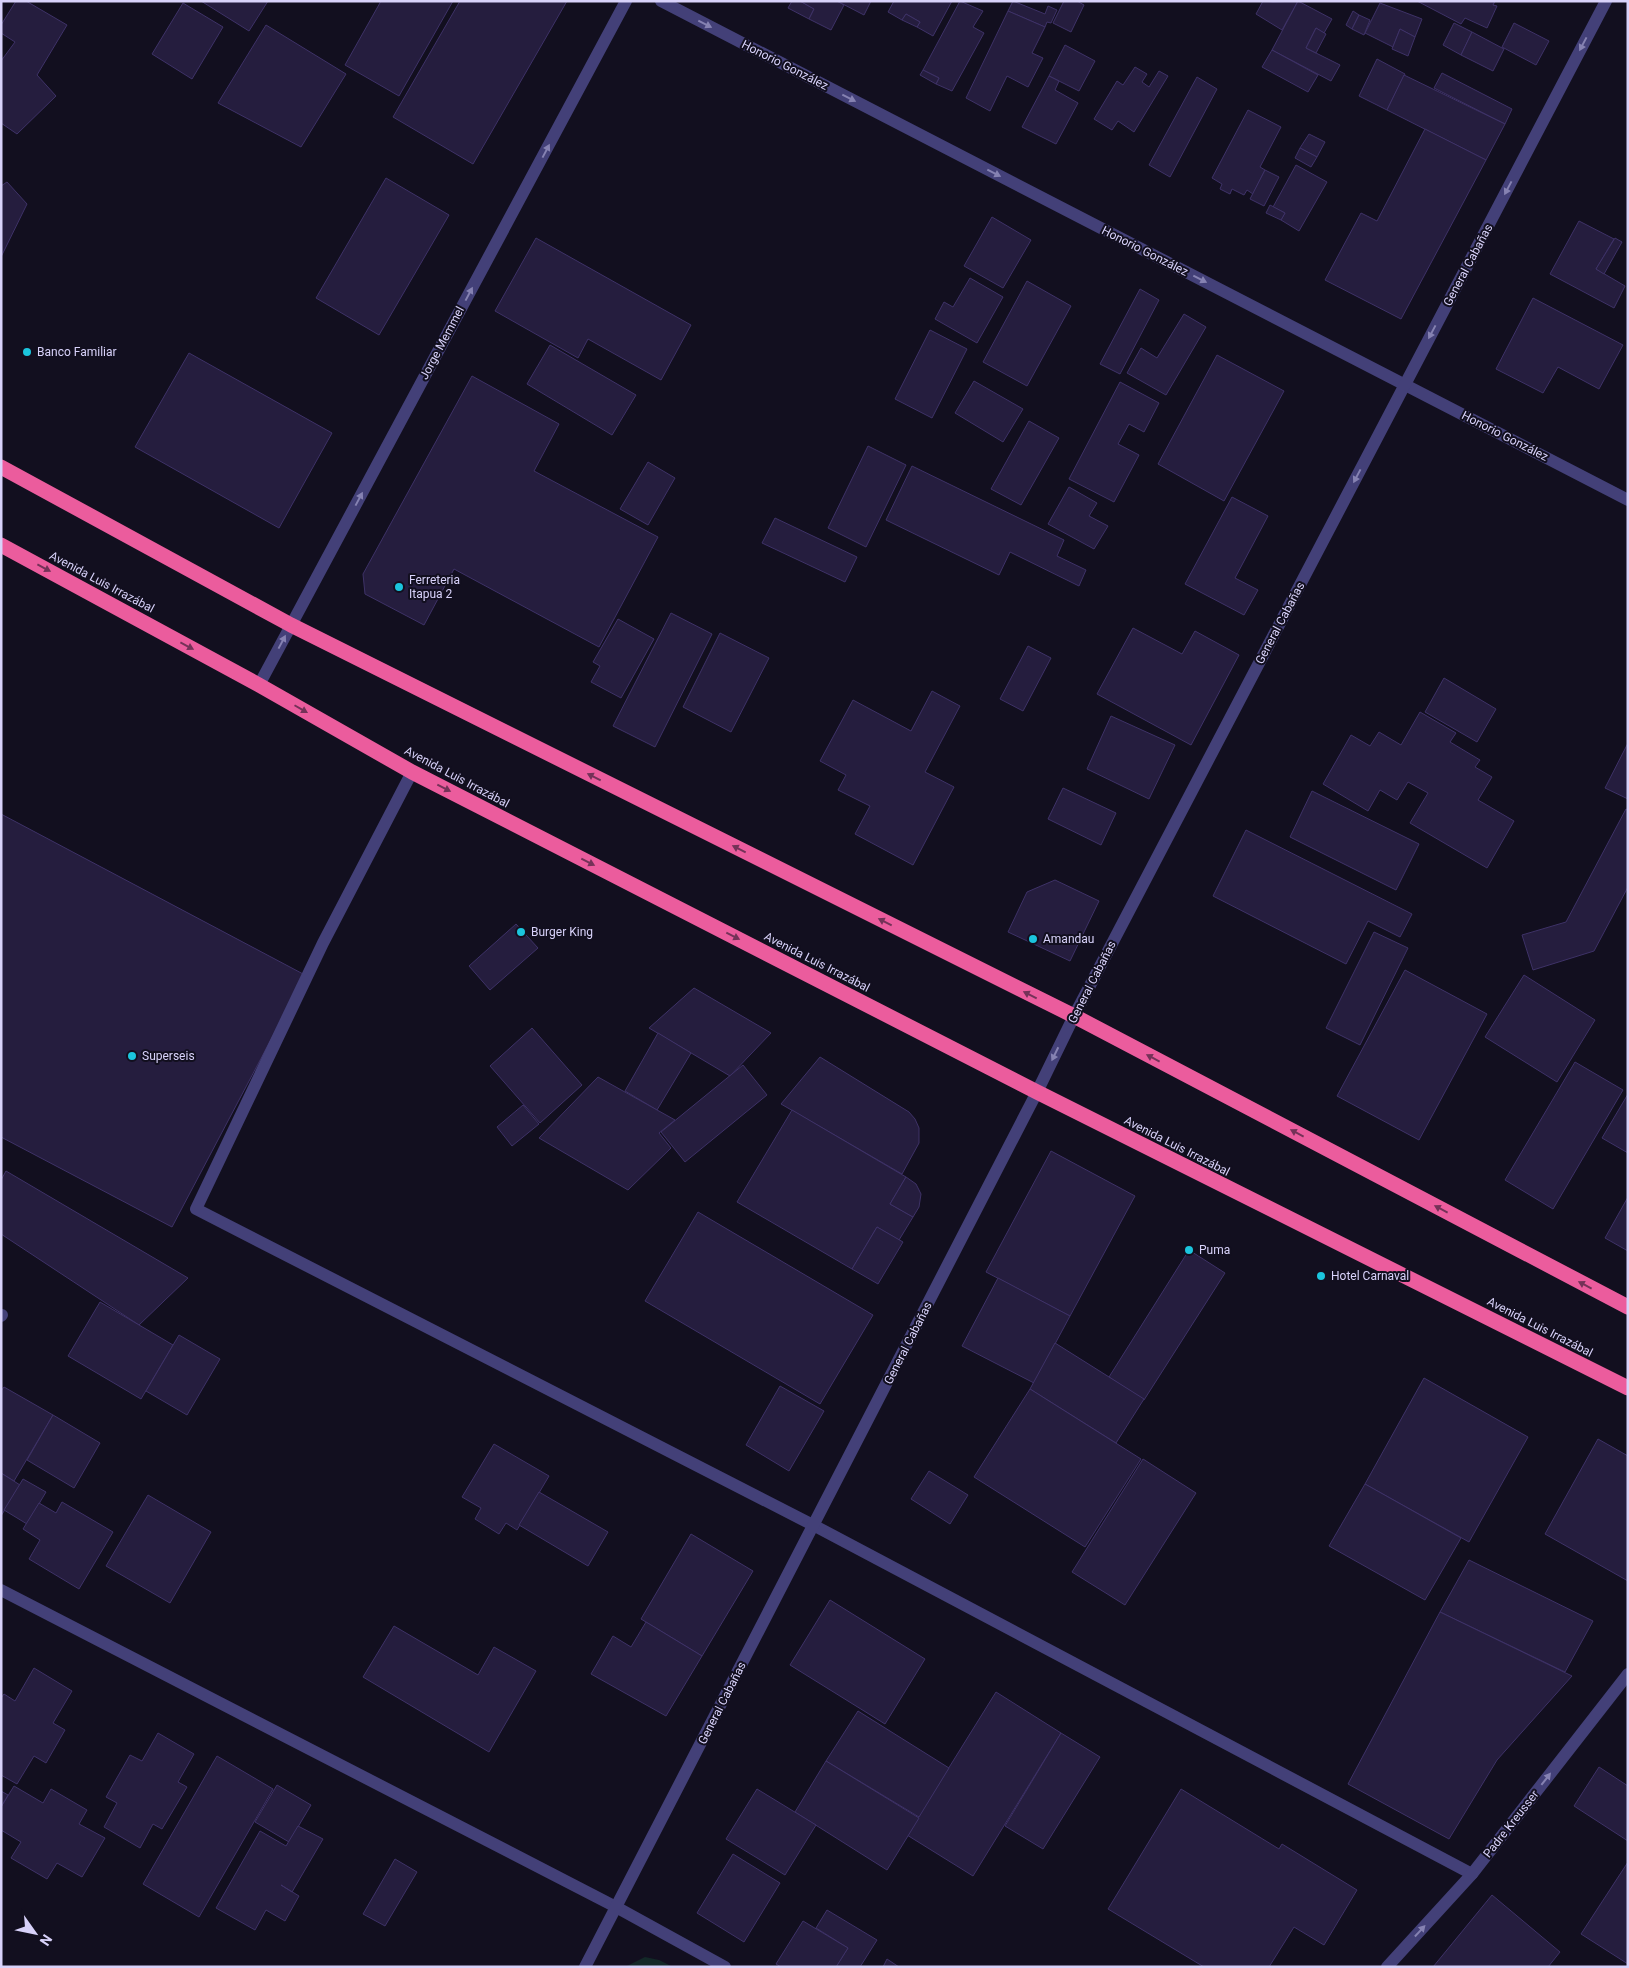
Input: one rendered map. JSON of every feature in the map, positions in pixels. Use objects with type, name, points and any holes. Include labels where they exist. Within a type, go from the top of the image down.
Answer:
[{"type":"highway","points":[[1,467],[291,625],[1074,1016],[1628,1307]]},
{"type":"highway","name":"Avenida Luis Irrazábal","points":[[1,545],[259,685],[412,772],[1037,1092],[1628,1388]]},
{"type":"street","name":"Jorge Memmel","points":[[259,685],[626,1]]},
{"type":"street","name":"Honorio González","points":[[661,1],[1628,500]]},
{"type":"street","name":"General Cabañas","points":[[585,1967],[1037,1092],[1074,1016],[1606,1]]},
{"type":"street","points":[[412,772],[323,943],[196,1209],[814,1525],[1472,1874]]},
{"type":"street","points":[[1,1590],[616,1907],[725,1967]]},
{"type":"street","name":"Padre Kreusser","points":[[1387,1967],[1472,1874],[1628,1674]]},
{"type":"green space","points":[[645,1957],[659,1960],[673,1967],[625,1967]]},
{"type":"building","points":[[16,1],[26,1],[67,25],[37,75],[56,96],[17,134],[1,123],[1,61],[15,42],[1,33],[1,25]]},
{"type":"building","points":[[201,1],[268,1],[249,31]]},
{"type":"building","points":[[381,1],[453,1],[399,96],[345,65]]},
{"type":"building","points":[[460,1],[567,1],[473,164],[393,117]]},
{"type":"building","points":[[792,1],[800,1],[814,9],[809,19],[788,8]]},
{"type":"building","points":[[800,1],[837,1],[844,5],[831,30],[809,19],[814,9]]},
{"type":"building","points":[[837,1],[871,1],[864,15]]},
{"type":"building","points":[[894,1],[952,1],[933,36],[917,27],[920,22],[906,14],[902,20],[888,12]]},
{"type":"building","points":[[960,1],[983,11],[973,27],[984,33],[952,91],[936,84],[939,78],[923,70]]},
{"type":"building","points":[[1013,1],[1045,14],[1048,6],[1057,10],[1051,23],[1047,22],[1045,27],[1008,11]]},
{"type":"building","points":[[1064,1],[1077,1],[1084,5],[1071,32],[1053,23]]},
{"type":"building","points":[[1263,1],[1298,1],[1282,30],[1256,14]]},
{"type":"building","points":[[1298,1],[1332,19],[1324,33],[1316,28],[1306,48],[1340,65],[1331,81],[1272,50]]},
{"type":"building","points":[[1417,1],[1495,1],[1493,5],[1497,6],[1487,28],[1465,18],[1461,24]]},
{"type":"building","points":[[183,3],[223,27],[192,79],[152,54]]},
{"type":"building","points":[[1380,3],[1422,19],[1415,37],[1400,29],[1393,47],[1365,33]]},
{"type":"building","points":[[1008,11],[1045,27],[1032,53],[1043,58],[1028,87],[1007,76],[990,111],[966,98]]},
{"type":"building","points":[[1353,11],[1359,15],[1352,29],[1346,25]]},
{"type":"building","points":[[906,14],[920,22],[917,27],[902,20]]},
{"type":"building","points":[[1359,15],[1370,20],[1364,35],[1352,29]]},
{"type":"building","points":[[1454,23],[1472,32],[1461,55],[1443,45]]},
{"type":"building","points":[[1514,23],[1549,41],[1536,65],[1502,47]]},
{"type":"building","points":[[266,25],[346,74],[301,147],[218,103]]},
{"type":"building","points":[[1316,28],[1326,34],[1316,53],[1306,48]]},
{"type":"building","points":[[1400,29],[1415,37],[1408,56],[1392,49]]},
{"type":"building","points":[[1472,32],[1504,49],[1493,71],[1461,55]]},
{"type":"building","points":[[1065,45],[1095,61],[1079,91],[1049,76]]},
{"type":"building","points":[[1272,50],[1318,75],[1308,92],[1262,67]]},
{"type":"building","points":[[1377,59],[1405,74],[1387,110],[1359,96]]},
{"type":"building","points":[[1135,67],[1147,74],[1142,82],[1149,87],[1159,71],[1168,76],[1134,132],[1118,121],[1112,130],[1094,119],[1117,81],[1123,85]]},
{"type":"building","points":[[923,70],[939,78],[936,84],[920,75]]},
{"type":"building","points":[[1442,73],[1512,109],[1505,124],[1434,88]]},
{"type":"building","points":[[1404,75],[1505,124],[1486,160],[1387,110]]},
{"type":"building","points":[[1049,76],[1059,81],[1055,90],[1078,103],[1056,144],[1022,127]]},
{"type":"building","points":[[1197,77],[1217,89],[1170,177],[1149,165]]},
{"type":"building","points":[[1248,110],[1281,127],[1260,167],[1265,170],[1253,194],[1247,190],[1244,195],[1232,189],[1230,194],[1220,189],[1222,184],[1212,178]]},
{"type":"building","points":[[1425,129],[1486,160],[1401,319],[1325,280],[1361,213],[1377,221]]},
{"type":"building","points":[[1309,134],[1325,142],[1317,157],[1300,148]]},
{"type":"building","points":[[1300,148],[1317,157],[1311,167],[1295,158]]},
{"type":"building","points":[[1296,165],[1327,182],[1299,231],[1281,220],[1285,213],[1273,207]]},
{"type":"building","points":[[1265,170],[1279,177],[1264,206],[1250,199]]},
{"type":"building","points":[[386,178],[449,215],[379,335],[316,298]]},
{"type":"building","points":[[7,182],[27,204],[1,257],[1,186]]},
{"type":"building","points":[[1270,205],[1285,213],[1281,220],[1266,213]]},
{"type":"building","points":[[992,217],[1031,240],[1003,288],[964,266]]},
{"type":"building","points":[[1579,221],[1614,239],[1596,269],[1625,286],[1614,308],[1550,274]]},
{"type":"building","points":[[536,238],[691,325],[661,380],[588,339],[578,358],[495,311]]},
{"type":"building","points":[[1615,238],[1622,242],[1604,274],[1596,269]]},
{"type":"building","points":[[970,278],[1003,297],[977,343],[935,319],[944,302],[953,307]]},
{"type":"building","points":[[1027,281],[1071,306],[1027,386],[983,362]]},
{"type":"building","points":[[1140,289],[1159,300],[1120,374],[1100,364]]},
{"type":"building","points":[[1533,298],[1623,345],[1599,389],[1558,367],[1543,393],[1496,369]]},
{"type":"building","points":[[1184,314],[1206,327],[1166,395],[1127,373],[1141,348],[1157,358]]},
{"type":"building","points":[[930,330],[967,349],[932,418],[895,399]]},
{"type":"building","points":[[550,345],[636,395],[612,435],[527,384]]},
{"type":"building","points":[[189,353],[332,433],[279,528],[135,447]]},
{"type":"building","points":[[1217,355],[1284,391],[1224,501],[1158,464]]},
{"type":"building","points":[[472,376],[559,424],[534,471],[658,537],[599,647],[454,569],[424,625],[365,594],[363,574]]},
{"type":"building","points":[[974,381],[1023,409],[1003,442],[955,413]]},
{"type":"building","points":[[1120,382],[1159,403],[1144,432],[1129,424],[1118,444],[1139,455],[1114,502],[1069,479]]},
{"type":"building","points":[[1029,421],[1059,438],[1021,505],[991,489]]},
{"type":"building","points":[[868,446],[906,465],[866,547],[828,528]]},
{"type":"building","points":[[648,462],[675,478],[648,525],[620,509]]},
{"type":"building","points":[[912,466],[1064,540],[1057,556],[1086,570],[1079,586],[1010,552],[999,575],[886,520]]},
{"type":"building","points":[[1069,487],[1097,503],[1089,516],[1108,526],[1094,549],[1048,524]]},
{"type":"building","points":[[1232,497],[1268,516],[1235,578],[1258,590],[1244,615],[1185,584]]},
{"type":"building","points":[[775,518],[857,557],[845,582],[762,543]]},
{"type":"building","points":[[671,613],[712,634],[655,747],[613,726]]},
{"type":"building","points":[[618,619],[654,639],[621,698],[591,682],[600,666],[593,662]]},
{"type":"building","points":[[1133,628],[1182,654],[1195,631],[1239,655],[1191,745],[1097,694]]},
{"type":"building","points":[[720,633],[769,658],[731,732],[683,707]]},
{"type":"building","points":[[1028,646],[1051,658],[1023,711],[1000,699]]},
{"type":"building","points":[[1444,678],[1496,709],[1477,742],[1425,712]]},
{"type":"building","points":[[932,691],[960,706],[925,772],[954,787],[913,865],[855,834],[870,806],[838,790],[846,775],[820,761],[853,700],[911,731]]},
{"type":"building","points":[[1420,712],[1456,733],[1450,742],[1480,760],[1475,767],[1492,777],[1478,800],[1514,821],[1487,868],[1410,823],[1428,793],[1408,782],[1397,800],[1380,790],[1368,811],[1323,784],[1351,735],[1370,746],[1379,732],[1401,745]]},
{"type":"building","points":[[1111,716],[1175,745],[1149,799],[1087,769]]},
{"type":"building","points":[[1628,743],[1628,799],[1605,788]]},
{"type":"building","points":[[1063,788],[1116,813],[1101,845],[1048,819]]},
{"type":"building","points":[[1312,791],[1419,844],[1396,890],[1290,837]]},
{"type":"building","points":[[1626,809],[1628,810],[1628,887],[1594,951],[1533,970],[1522,935],[1566,922]]},
{"type":"building","name":"Superseis","points":[[1,814],[305,975],[172,1227],[1,1137]]},
{"type":"building","points":[[1246,830],[1412,914],[1400,937],[1368,921],[1346,964],[1213,896]]},
{"type":"building","points":[[1055,880],[1099,901],[1070,961],[1008,932],[1027,892]]},
{"type":"building","points":[[516,924],[538,948],[490,990],[469,966]]},
{"type":"building","points":[[1374,932],[1408,948],[1360,1045],[1326,1028]]},
{"type":"building","points":[[1405,970],[1487,1014],[1419,1140],[1337,1096]]},
{"type":"building","points":[[1524,975],[1595,1020],[1557,1082],[1485,1037]]},
{"type":"building","points":[[694,988],[771,1033],[730,1076],[649,1028]]},
{"type":"building","points":[[532,1028],[582,1085],[540,1123],[490,1066]]},
{"type":"building","points":[[658,1033],[691,1053],[657,1110],[625,1091]]},
{"type":"building","points":[[820,1057],[909,1112],[915,1119],[919,1128],[919,1143],[902,1174],[781,1104]]},
{"type":"building","points":[[1575,1062],[1623,1090],[1553,1209],[1505,1180]]},
{"type":"building","points":[[743,1065],[767,1095],[685,1162],[661,1132]]},
{"type":"building","points":[[598,1077],[675,1120],[659,1133],[671,1148],[628,1190],[539,1138]]},
{"type":"building","points":[[1628,1094],[1628,1153],[1602,1138]]},
{"type":"building","points":[[523,1105],[539,1124],[512,1146],[497,1127]]},
{"type":"building","points":[[792,1110],[906,1177],[890,1204],[913,1217],[899,1240],[877,1227],[852,1269],[737,1202]]},
{"type":"building","points":[[1051,1151],[1135,1196],[1070,1316],[986,1272]]},
{"type":"building","points":[[6,1171],[188,1278],[139,1325],[1,1234],[1,1180]]},
{"type":"building","points":[[906,1177],[916,1184],[921,1194],[919,1207],[913,1217],[890,1204]]},
{"type":"building","points":[[1628,1197],[1628,1251],[1605,1238]]},
{"type":"building","points":[[698,1212],[873,1315],[820,1404],[645,1301]]},
{"type":"building","points":[[877,1227],[903,1242],[878,1284],[852,1269]]},
{"type":"building","points":[[1189,1250],[1225,1273],[1144,1400],[1109,1377]]},
{"type":"building","points":[[998,1278],[1070,1316],[1034,1383],[962,1346]]},
{"type":"building","points":[[100,1302],[173,1345],[141,1399],[68,1356]]},
{"type":"building","points":[[179,1335],[220,1359],[187,1415],[146,1391]]},
{"type":"building","points":[[1055,1343],[1144,1399],[1116,1443],[1030,1389]]},
{"type":"building","points":[[1424,1378],[1528,1437],[1469,1542],[1365,1484]]},
{"type":"building","points":[[780,1386],[824,1411],[789,1471],[746,1445]]},
{"type":"building","points":[[4,1387],[53,1415],[14,1481],[1,1473],[1,1391]]},
{"type":"building","points":[[1030,1389],[1141,1459],[1085,1547],[974,1477]]},
{"type":"building","points":[[53,1415],[100,1443],[74,1488],[27,1460]]},
{"type":"building","points":[[1598,1439],[1628,1456],[1628,1581],[1545,1534]]},
{"type":"building","points":[[494,1444],[549,1476],[517,1530],[506,1523],[499,1534],[475,1519],[481,1508],[462,1497]]},
{"type":"building","points":[[1143,1459],[1196,1493],[1125,1605],[1072,1572]]},
{"type":"building","points":[[929,1471],[968,1495],[950,1524],[911,1499]]},
{"type":"building","points":[[1,1473],[20,1485],[1,1516]]},
{"type":"building","points":[[23,1479],[46,1492],[27,1524],[4,1510]]},
{"type":"building","points":[[1365,1484],[1461,1538],[1425,1600],[1329,1546]]},
{"type":"building","points":[[539,1492],[608,1532],[588,1566],[519,1525]]},
{"type":"building","points":[[148,1495],[211,1532],[170,1603],[106,1566]]},
{"type":"building","points":[[62,1502],[113,1532],[79,1589],[29,1559],[40,1540],[23,1529],[39,1503],[56,1513]]},
{"type":"building","points":[[691,1534],[753,1571],[702,1656],[641,1619]]},
{"type":"building","points":[[1469,1560],[1593,1621],[1565,1672],[1440,1612]]},
{"type":"building","points":[[830,1600],[925,1659],[885,1724],[790,1665]]},
{"type":"building","points":[[1440,1612],[1572,1676],[1497,1760],[1449,1839],[1348,1784]]},
{"type":"building","points":[[646,1622],[702,1656],[666,1716],[591,1674],[613,1636],[631,1647]]},
{"type":"building","points":[[394,1626],[478,1675],[494,1647],[536,1671],[489,1752],[363,1677]]},
{"type":"building","points":[[34,1668],[72,1691],[53,1723],[65,1730],[46,1763],[34,1756],[17,1784],[1,1775],[1,1698],[4,1694],[15,1701]]},
{"type":"building","points":[[996,1692],[1061,1733],[973,1876],[907,1835]]},
{"type":"building","points":[[858,1711],[949,1768],[919,1817],[826,1761]]},
{"type":"building","points":[[158,1733],[194,1754],[178,1782],[187,1787],[162,1829],[153,1824],[140,1848],[104,1827],[117,1803],[106,1797],[130,1755],[142,1761]]},
{"type":"building","points":[[1061,1733],[1100,1757],[1043,1849],[1005,1826]]},
{"type":"building","points":[[217,1756],[273,1789],[199,1917],[143,1884]]},
{"type":"building","points":[[826,1761],[919,1818],[887,1870],[795,1812]]},
{"type":"building","points":[[1599,1767],[1628,1786],[1628,1841],[1574,1806]]},
{"type":"building","points":[[277,1785],[311,1805],[289,1842],[255,1822]]},
{"type":"building","points":[[14,1786],[43,1803],[51,1789],[87,1810],[79,1824],[105,1838],[82,1877],[57,1863],[47,1879],[11,1858],[21,1842],[1,1830],[1,1807]]},
{"type":"building","points":[[757,1789],[816,1825],[785,1875],[726,1839]]},
{"type":"building","points":[[1181,1789],[1279,1849],[1282,1844],[1357,1890],[1324,1945],[1294,1927],[1269,1967],[1204,1967],[1108,1909]]},
{"type":"building","points":[[1,1791],[8,1795],[1,1807]]},
{"type":"building","points":[[298,1826],[323,1839],[292,1892],[299,1896],[285,1921],[266,1910],[255,1930],[216,1908],[260,1831],[286,1846]]},
{"type":"building","points":[[733,1854],[780,1883],[744,1942],[697,1913]]},
{"type":"building","points":[[395,1859],[417,1872],[385,1926],[363,1914]]},
{"type":"building","points":[[1628,1862],[1628,1964],[1581,1934]]},
{"type":"building","points":[[1492,1895],[1560,1952],[1548,1967],[1433,1967]]},
{"type":"building","points":[[827,1910],[877,1940],[860,1967],[836,1967],[848,1948],[816,1928]]},
{"type":"building","points":[[803,1921],[848,1948],[836,1967],[781,1967],[776,1964]]},
{"type":"building","points":[[887,1959],[899,1967],[883,1967]]},
{"type":"place","name":"Banco Familiar","points":[[27,352]]},
{"type":"place","name":"Ferreteria Itapua 2","points":[[399,587]]},
{"type":"place","name":"Burger King","points":[[521,932]]},
{"type":"place","name":"Amandau","points":[[1033,939]]},
{"type":"place","name":"Superseis","points":[[132,1056]]},
{"type":"place","name":"Puma","points":[[1189,1250]]},
{"type":"place","name":"Hotel Carnaval","points":[[1321,1276]]}]
